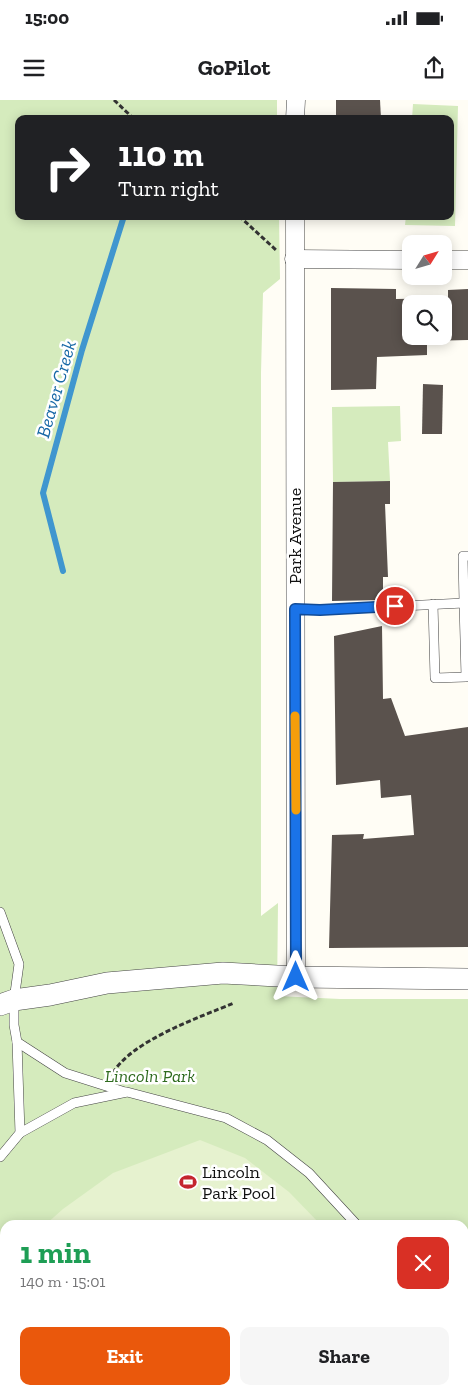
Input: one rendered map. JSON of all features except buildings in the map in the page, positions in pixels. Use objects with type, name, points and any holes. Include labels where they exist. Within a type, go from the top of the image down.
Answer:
[{"type":"street","points":[[295,115],[296,100]]},
{"type":"street","name":"Park Avenue","points":[[294,220],[296,977]]},
{"type":"street","points":[[294,259],[402,260]]},
{"type":"street","points":[[452,260],[468,260]]},
{"type":"street","points":[[7,1003],[107,983],[203,974],[468,979]]},
{"type":"lane","points":[[433,604],[435,678],[466,677],[463,556],[468,556]]},
{"type":"lane","points":[[295,609],[320,610],[464,603]]},
{"type":"lane","points":[[0,912],[19,964],[7,1003],[18,1042],[20,1133]]},
{"type":"lane","points":[[18,1042],[65,1073],[127,1092],[226,1118],[267,1140],[309,1173],[352,1220]]},
{"type":"lane","points":[[0,1157],[20,1133],[74,1103],[127,1092]]},
{"type":"path","points":[[114,100],[130,115]]},
{"type":"path","points":[[243,220],[275,249],[294,259]]},
{"type":"path","points":[[106,1086],[116,1067],[136,1048],[182,1025],[234,1003]]},
{"type":"green space","name":"Lincoln Park","points":[[0,100],[277,100],[277,115],[15,115],[15,220],[279,220],[280,279],[263,293],[261,373],[261,916],[278,903],[277,996],[340,999],[468,999],[468,1220],[0,1220]]},
{"type":"green space","points":[[413,104],[458,106],[455,226],[405,225],[406,220],[454,220],[454,115],[412,115]]},
{"type":"green space","points":[[400,406],[401,441],[388,442],[390,481],[333,482],[332,407]]},
{"type":"green space","name":"Lincoln Park Pool","points":[[200,1140],[245,1158],[289,1192],[316,1220],[51,1220],[113,1173]]},
{"type":"waterway","name":"Beaver Creek","points":[[63,571],[43,493],[82,350],[123,220]]},
{"type":"slow traffic","points":[[295,716],[296,810]]},
{"type":"place","name":"Lincoln Park Pool","points":[[188,1182]]},
{"type":"route","points":[[296,977],[295,609],[320,610],[395,606]]}]
